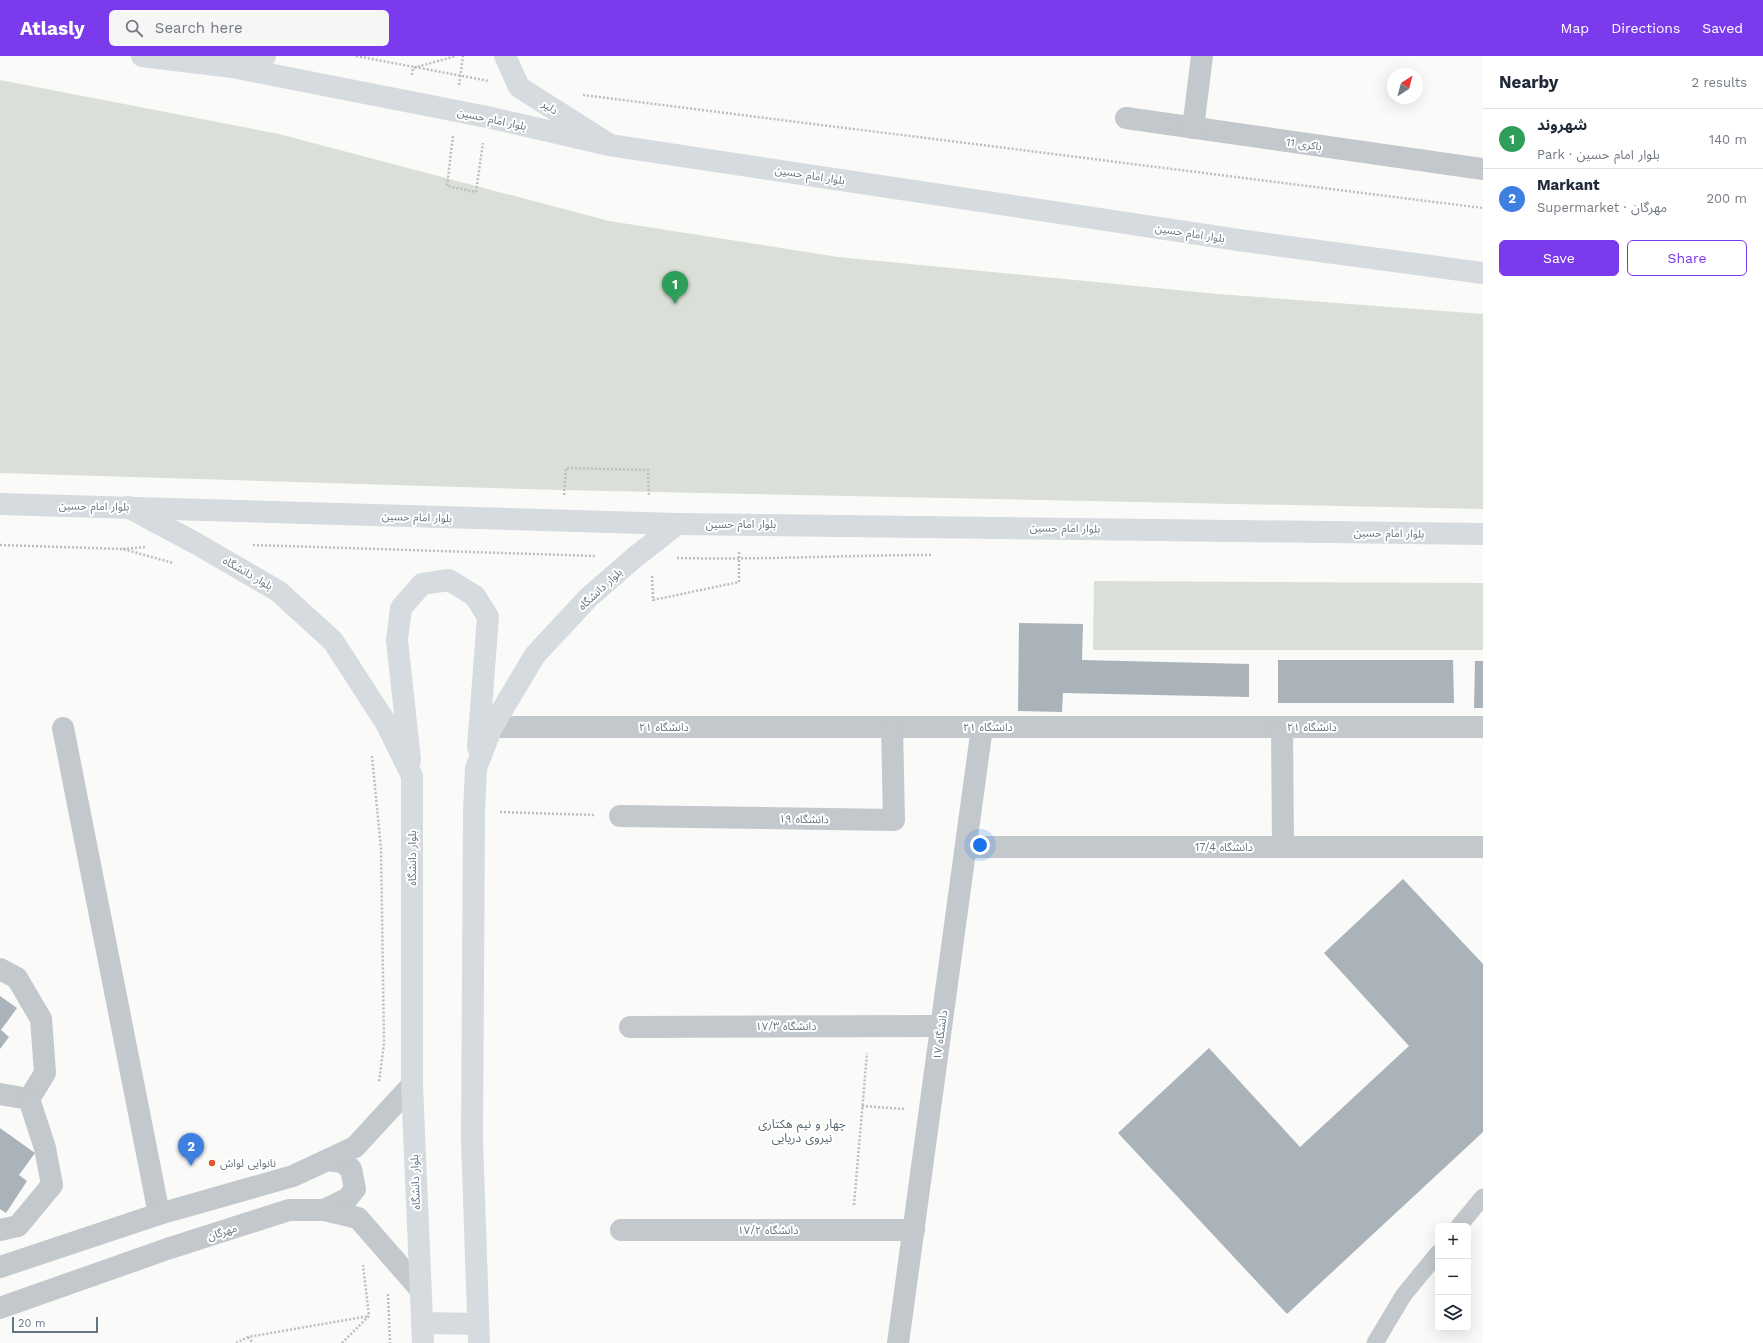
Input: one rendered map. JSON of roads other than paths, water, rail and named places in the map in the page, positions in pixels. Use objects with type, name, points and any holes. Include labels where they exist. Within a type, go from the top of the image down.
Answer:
[{"type":"main road","name":"بلوار امام حسین","points":[[142,56],[232,67],[487,117],[609,145],[1245,241],[1483,273]]},
{"type":"main road","points":[[232,67],[265,56]]},
{"type":"main road","name":"دلیر","points":[[505,56],[520,87],[609,145]]},
{"type":"main road","name":"بلوار امام حسین","points":[[0,504],[128,506],[677,524],[1483,534]]},
{"type":"main road","name":"بلوار دانشگاه","points":[[128,506],[278,591],[333,641],[386,723],[412,776],[412,1085],[422,1333]]},
{"type":"main road","name":"بلوار دانشگاه","points":[[478,1334],[472,1141],[474,812],[476,768],[492,727],[535,655],[589,597],[634,558],[677,524]]},
{"type":"main road","points":[[412,776],[397,640],[401,608],[422,584],[449,580],[475,596],[488,617],[476,768]]},
{"type":"main road","points":[[422,1333],[478,1334]]},
{"type":"street","points":[[1193,128],[1202,56]]},
{"type":"street","name":"باکری 11","points":[[1126,118],[1483,169]]},
{"type":"street","name":"دانشگاه ۲۱","points":[[492,727],[1483,727]]},
{"type":"street","name":"دانشگاه ۱۹","points":[[620,816],[894,820],[892,727]]},
{"type":"street","name":"دانشگاه ۱۷","points":[[898,1343],[982,727]]},
{"type":"street","points":[[1282,727],[1282,847]]},
{"type":"street","points":[[64,728],[159,1214]]},
{"type":"street","name":"دانشگاه 17/4","points":[[966,847],[1483,847]]},
{"type":"street","points":[[0,969],[17,978],[41,1019],[45,1073],[29,1099]]},
{"type":"street","name":"دانشگاه ۱۷/۳","points":[[630,1026],[941,1026]]},
{"type":"street","points":[[0,1267],[159,1214],[293,1176],[355,1147],[412,1085]]},
{"type":"street","points":[[0,1094],[29,1099]]},
{"type":"street","points":[[0,1230],[18,1226],[52,1185],[46,1148],[29,1099]]},
{"type":"street","points":[[324,1210],[347,1199],[355,1189],[351,1169],[342,1162],[328,1160]]},
{"type":"street","name":"مهرگان","points":[[0,1308],[167,1250],[289,1210],[324,1210],[358,1218],[420,1289]]},
{"type":"street","name":"دانشگاه ۱۷/۲","points":[[621,1230],[914,1230]]},
{"type":"lane","points":[[1462,1223],[1483,1197]]},
{"type":"lane","points":[[1374,1343],[1403,1296],[1435,1257]]},
{"type":"place","name":"شهروند","points":[[675,304]]},
{"type":"place","name":"نانوایی لواش","points":[[212,1163]]},
{"type":"place","name":"Markant","points":[[191,1166]]},
{"type":"district","name":"چهار و نیم هکتاری نیروی دریایی","points":[[802,1131]]}]
